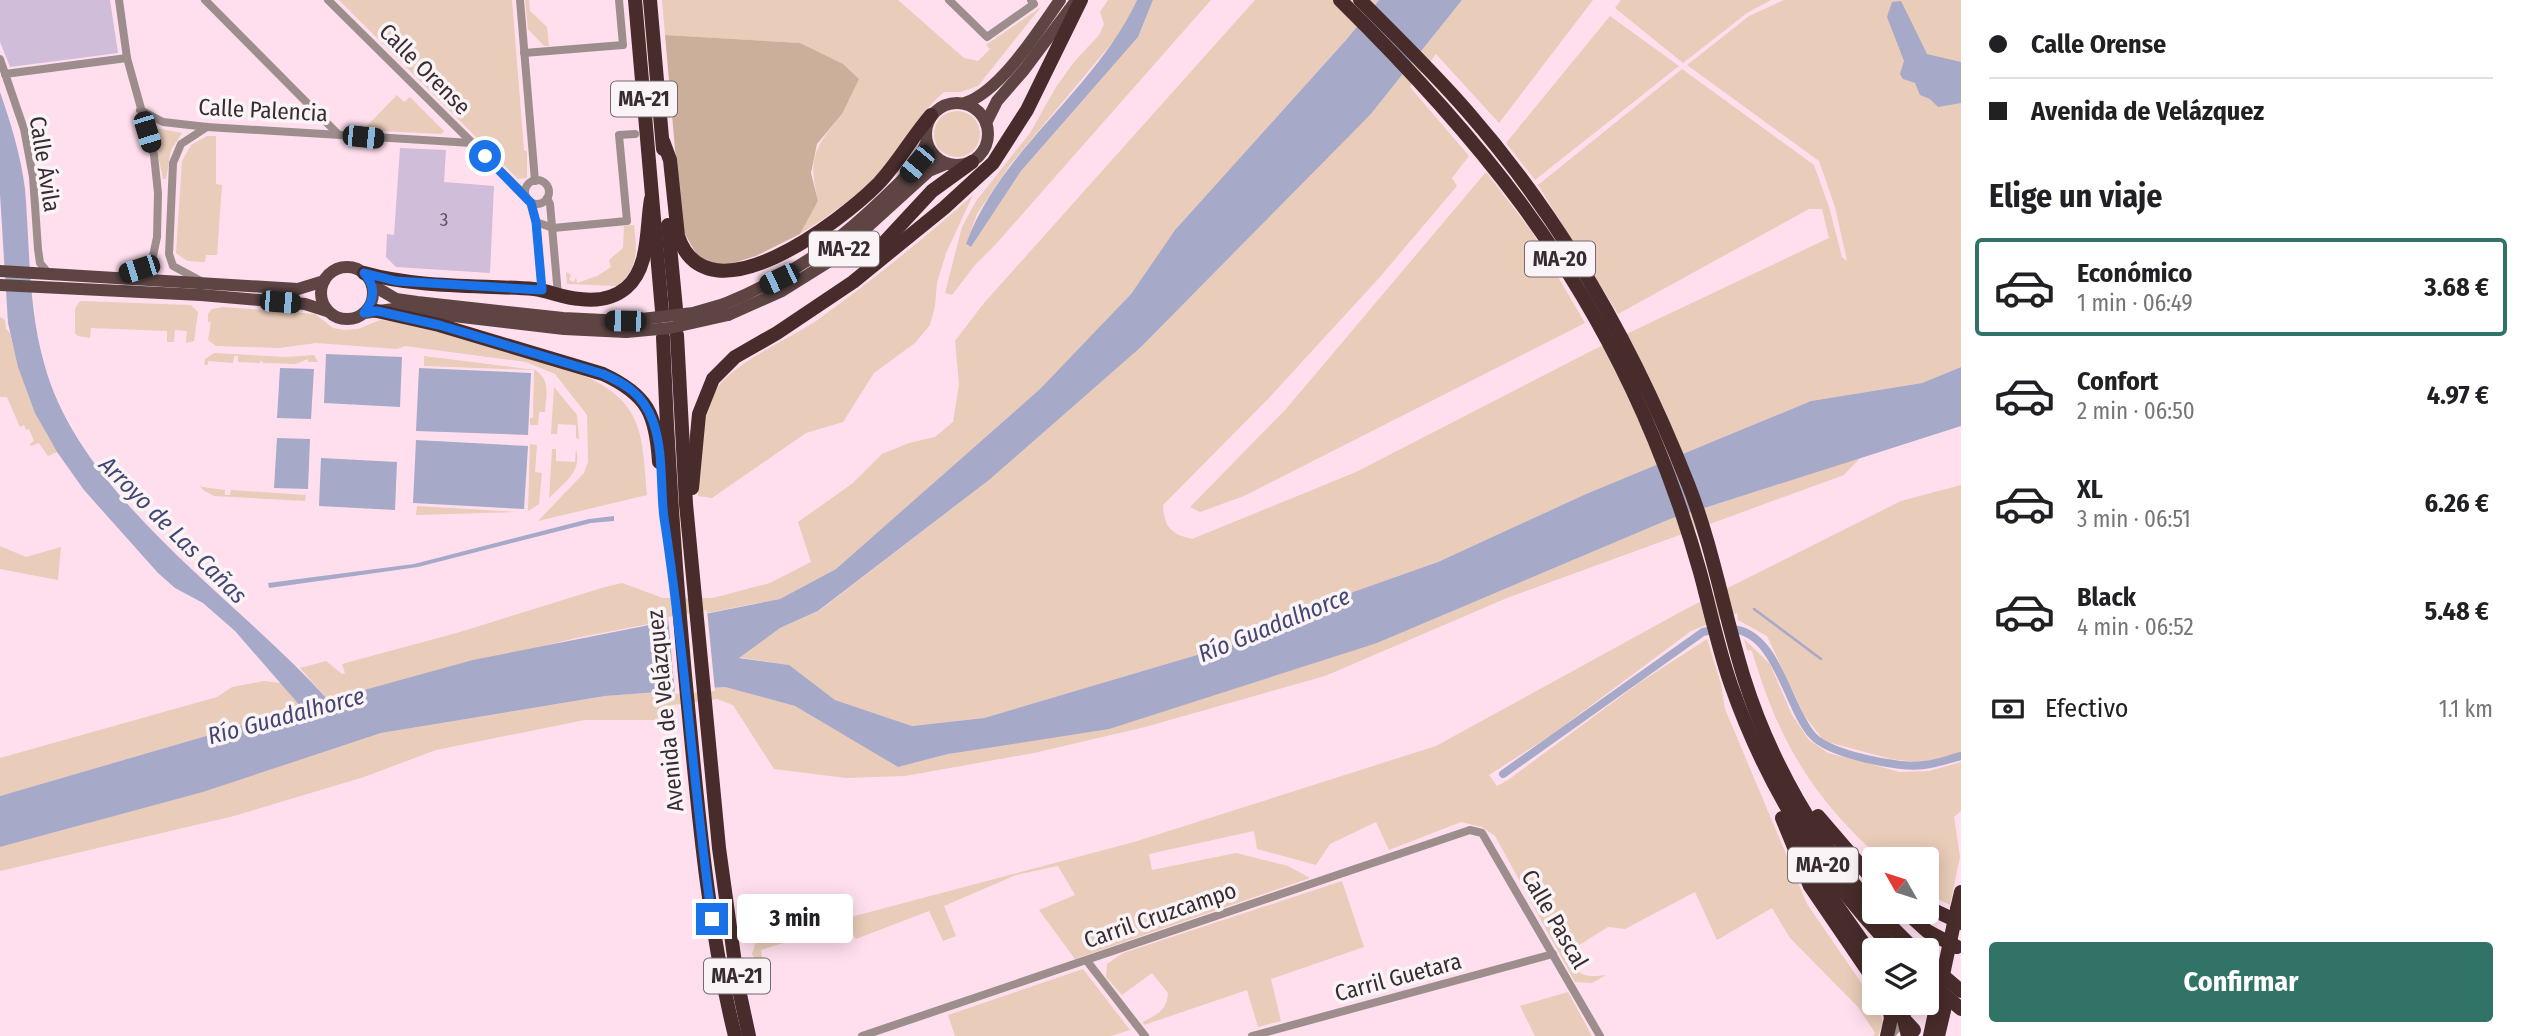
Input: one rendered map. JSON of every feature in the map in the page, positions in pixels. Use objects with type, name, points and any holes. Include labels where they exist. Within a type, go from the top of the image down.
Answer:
[{"type":"highway","name":"Avenida de Velázquez","points":[[635,0],[651,198],[669,323]]},
{"type":"highway","name":"Avenida de Velázquez","points":[[650,0],[663,141],[678,504],[677,597],[697,803],[720,970],[736,1036]]},
{"type":"highway","points":[[678,504],[699,414],[713,379],[735,357],[817,307],[883,259],[993,163],[1027,110],[1078,0]]},
{"type":"highway","name":"MA-20","points":[[1340,0],[1402,61],[1479,146],[1541,229],[1591,311],[1640,407],[1676,497],[1737,680],[1774,768],[1819,859],[1854,905],[1894,938]]},
{"type":"highway","name":"MA-20","points":[[1360,0],[1434,76],[1488,137],[1553,222],[1603,304],[1638,369],[1690,488],[1703,527],[1737,680]]},
{"type":"highway","points":[[663,141],[670,160],[678,236],[682,247],[688,257],[707,270],[732,272],[796,246],[848,212],[880,182],[931,116]]},
{"type":"highway","points":[[817,307],[865,264],[932,191],[972,162]]},
{"type":"highway","points":[[368,279],[542,290],[581,299],[605,299],[626,288],[638,276],[645,257],[651,198]]},
{"type":"highway","points":[[370,312],[452,328],[603,374],[628,385],[644,402],[654,422],[678,504]]},
{"type":"highway","name":"Avenida de Velázquez","points":[[678,504],[689,534],[714,802],[738,985],[749,1036]]},
{"type":"highway","points":[[1774,768],[1770,793],[1810,886],[1862,962]]},
{"type":"highway","points":[[1774,768],[1862,868]]},
{"type":"highway","name":"MA-20","points":[[1774,768],[1794,792],[1832,854],[1862,892]]},
{"type":"highway","points":[[1782,818],[1822,884],[1862,941]]},
{"type":"highway","points":[[1849,854],[1862,864]]},
{"type":"highway","points":[[1930,1036],[1961,892]]},
{"type":"highway","points":[[1939,913],[1961,923]]},
{"type":"highway","points":[[728,916],[736,930],[748,999],[758,1036]]},
{"type":"highway","name":"MA-20","points":[[1887,924],[1898,938]]},
{"type":"highway","points":[[1919,924],[1927,931],[1959,946]]},
{"type":"highway","points":[[1938,1036],[1961,931]]},
{"type":"highway","points":[[1939,973],[1961,992]]},
{"type":"highway","points":[[1939,990],[1961,1009]]},
{"type":"highway","points":[[1888,1036],[1891,1015]]},
{"type":"highway","points":[[1899,1015],[1911,1030]]},
{"type":"main road","points":[[931,116],[945,104],[965,103],[986,93],[1060,0]]},
{"type":"main road","points":[[972,162],[986,145],[986,123],[997,101],[1031,62],[1078,0]]},
{"type":"main road","points":[[965,103],[974,108],[986,123]]},
{"type":"main road","name":"MA-22","points":[[726,309],[779,279],[836,241],[907,175],[917,164],[926,143],[927,123],[931,116]]},
{"type":"main road","points":[[926,143],[933,155],[946,164]]},
{"type":"main road","name":"MA-22","points":[[669,323],[782,291],[830,261],[929,171],[946,164],[962,165],[972,162]]},
{"type":"main road","points":[[1,271],[298,289],[324,281],[338,268],[349,267],[396,299],[625,326]]},
{"type":"main road","points":[[368,279],[370,312]]},
{"type":"main road","points":[[324,281],[321,292],[327,311]]},
{"type":"main road","points":[[0,285],[201,295],[305,304],[345,319],[394,309],[564,329],[669,323]]},
{"type":"street","points":[[113,277],[149,264],[157,237],[158,193],[154,155],[127,58],[119,0]]},
{"type":"street","points":[[205,0],[338,134]]},
{"type":"street","name":"Calle Orense","points":[[328,0],[525,195]]},
{"type":"street","points":[[520,0],[535,181]]},
{"type":"street","points":[[524,53],[624,45],[619,0]]},
{"type":"street","points":[[949,0],[987,37],[1034,4],[1031,0]]},
{"type":"street","points":[[5,74],[127,58]]},
{"type":"street","name":"Calle Ávila","points":[[0,59],[24,129],[33,177],[37,249],[40,263],[48,274]]},
{"type":"street","name":"Calle Palencia","points":[[140,110],[163,122],[207,127],[472,143]]},
{"type":"street","points":[[203,282],[173,266],[169,254],[173,163],[181,144],[207,127]]},
{"type":"street","points":[[536,222],[553,228],[627,221],[619,135],[635,134]]},
{"type":"street","points":[[542,290],[536,222],[531,203],[525,195],[528,184],[535,181],[545,184],[548,191],[558,295]]},
{"type":"street","points":[[531,203],[539,204],[547,198]]},
{"type":"street","name":"Calle Pascal","points":[[1470,830],[1482,833],[1600,1036]]},
{"type":"street","name":"Carril Cruzcampo","points":[[862,1036],[1470,830]]},
{"type":"street","points":[[1939,958],[1959,946]]},
{"type":"street","name":"Carril Guetara","points":[[1252,1036],[1553,954]]},
{"type":"street","points":[[1087,961],[1144,1036]]},
{"type":"street","points":[[1888,1036],[1911,1030]]},
{"type":"shaded area","points":[[339,0],[512,0],[524,150],[527,152],[527,178],[518,179]]},
{"type":"shaded area","points":[[525,0],[529,0],[530,11],[547,27],[549,46],[544,46],[528,29]]},
{"type":"shaded area","points":[[662,0],[898,0],[964,58],[978,61],[990,49],[986,45],[1041,7],[978,86],[961,92],[944,92],[925,112],[875,177],[839,208],[800,234],[818,201],[814,163],[819,145],[842,114],[800,43],[665,35]]},
{"type":"shaded area","points":[[1108,0],[1137,0],[1122,31],[1010,165],[977,214],[966,245],[971,247],[1021,171],[1138,37],[1153,0],[1211,0],[975,265],[952,295],[945,293],[962,227],[976,201],[1030,133],[1056,87],[1074,62],[1099,35],[1104,24],[1100,12]]},
{"type":"shaded area","points":[[1255,0],[1379,0],[1175,230],[1131,294],[1040,389],[836,569],[780,599],[576,638],[328,700],[300,668],[326,661],[342,674],[345,673],[342,664],[622,583],[663,598],[713,598],[770,583],[811,562],[798,522],[853,483],[882,454],[909,443],[935,437],[953,422],[959,384],[955,341],[984,303]]},
{"type":"shaded area","points":[[1462,0],[1593,0],[1499,123],[1436,54],[1410,87],[1469,156],[1452,178],[1457,186],[1379,278],[1268,399],[1163,505],[1167,524],[1174,532],[1192,539],[1356,472],[1599,347],[1829,238],[1822,209],[1809,209],[1618,314],[1538,185],[1682,69],[1814,165],[1829,207],[1842,257],[1847,261],[1835,207],[1819,161],[1687,65],[1749,16],[1784,0],[1961,0],[1961,367],[1922,383],[1811,401],[1586,494],[1438,562],[1271,621],[1251,639],[984,718],[912,726],[835,700],[788,665],[738,657],[780,628],[819,611],[989,480],[1141,347],[1370,115]]},
{"type":"shaded area","points":[[1621,0],[1771,0],[1747,13],[1683,63],[1615,8]]},
{"type":"shaded area","points":[[1610,16],[1679,66],[1535,180],[1506,143]]},
{"type":"shaded area","points":[[665,35],[800,43],[843,64],[859,79],[842,114],[817,144],[811,173],[818,201],[800,234],[756,256],[730,264],[712,264],[697,255],[682,229]]},
{"type":"shaded area","points":[[397,95],[404,102],[410,97],[444,131],[441,134],[363,130]]},
{"type":"shaded area","points":[[957,111],[973,118],[980,134],[973,150],[957,157],[941,150],[934,134],[941,118]]},
{"type":"shaded area","points":[[152,127],[182,133],[171,150],[166,179],[163,179]]},
{"type":"shaded area","points":[[207,136],[216,136],[216,184],[222,185],[217,255],[206,255],[205,262],[187,261],[176,253],[182,161],[191,145]]},
{"type":"shaded area","points":[[1486,172],[1532,232],[1585,323],[1244,496],[1200,512],[1190,507],[1286,409]]},
{"type":"shaded area","points":[[973,195],[946,253],[937,283],[930,325],[915,343],[874,373],[843,422],[806,433],[712,498],[698,496],[699,445],[703,418],[711,396],[721,383],[747,361],[809,325],[842,302]]},
{"type":"shaded area","points":[[634,225],[636,243],[633,266],[617,286],[567,284],[566,272],[571,275],[569,280],[574,282],[576,277],[577,283],[597,276],[611,267],[609,260],[623,248],[624,226]]},
{"type":"shaded area","points":[[80,301],[191,305],[198,312],[194,341],[186,343],[187,331],[175,330],[174,342],[167,342],[167,331],[91,328],[90,338],[78,336],[75,333],[75,309]]},
{"type":"shaded area","points":[[223,307],[315,314],[333,328],[344,330],[358,329],[380,320],[412,323],[587,377],[606,387],[630,411],[641,440],[647,495],[538,521],[584,473],[588,462],[587,415],[555,374],[526,362],[405,346],[397,349],[316,343],[280,348],[216,346],[208,340],[211,322],[208,322],[208,314],[212,309]]},
{"type":"shaded area","points":[[0,317],[5,320],[6,329],[10,333],[35,409],[57,452],[48,456],[39,443],[31,446],[34,441],[29,429],[26,430],[24,425],[20,427],[7,397],[0,397]]},
{"type":"shaded area","points":[[214,353],[285,357],[314,355],[318,362],[308,362],[308,359],[296,364],[263,363],[261,360],[260,363],[238,362],[238,356],[234,356],[233,363],[208,361],[208,365],[204,365],[205,359]]},
{"type":"shaded area","points":[[424,356],[535,370],[545,383],[545,412],[539,412],[538,425],[530,425],[530,418],[533,418],[534,370],[424,366]]},
{"type":"shaded area","points":[[554,387],[577,415],[579,439],[576,438],[576,425],[558,424],[557,434],[551,434]]},
{"type":"shaded area","points":[[530,444],[537,445],[535,472],[542,473],[539,504],[528,511]]},
{"type":"shaded area","points":[[552,449],[556,449],[556,461],[575,462],[576,449],[577,464],[566,482],[549,498]]},
{"type":"shaded area","points":[[1860,458],[1844,475],[1507,598],[1325,676],[1145,727],[1034,753],[905,776],[846,778],[774,769],[733,705],[717,699],[673,705],[659,720],[585,720],[436,750],[364,777],[234,816],[0,871],[0,847],[203,792],[381,733],[605,696],[725,687],[795,706],[898,767],[1377,643],[1670,519]]},
{"type":"shaded area","points":[[199,484],[202,487],[225,490],[225,495],[230,495],[231,490],[306,495],[305,501],[214,496],[203,490]]},
{"type":"shaded area","points":[[1961,485],[1961,752],[1924,763],[1891,759],[1824,741],[1804,715],[1767,636],[1738,620],[1737,613],[1691,631],[1550,736],[1489,775],[1497,786],[1508,780],[1639,683],[1707,639],[1721,684],[1725,709],[1807,904],[1862,984],[1862,1013],[1790,938],[1772,908],[1717,940],[1695,892],[1625,929],[1608,927],[1568,952],[1574,966],[1581,973],[1590,976],[1606,975],[1592,983],[1575,982],[1495,836],[1482,827],[1461,822],[1389,850],[1376,822],[1330,844],[1316,865],[1257,849],[1254,831],[1149,854],[1152,870],[1236,853],[1288,866],[1310,878],[1075,959],[1039,910],[1075,895],[1058,866],[1016,875],[944,906],[956,936],[943,941],[929,911],[856,939],[852,933],[829,932],[783,943],[761,950],[763,963],[757,964],[752,954],[756,942],[1134,842],[1436,746],[1684,610],[1901,501]]},
{"type":"shaded area","points":[[417,506],[518,512],[416,515]]},
{"type":"shaded area","points":[[0,546],[26,557],[61,547],[58,580],[0,569]]},
{"type":"shaded area","points":[[1744,639],[1770,664],[1792,715],[1809,740],[1828,753],[1900,772],[1929,771],[1961,762],[1961,811],[1954,817],[1960,857],[1950,905],[1939,899],[1939,847],[1868,847],[1835,813],[1800,765],[1786,740],[1773,712],[1752,651],[1747,650]]},
{"type":"shaded area","points":[[264,681],[281,683],[302,708],[0,796],[0,758],[217,697],[232,687]]},
{"type":"shaded area","points":[[1342,881],[1364,947],[1271,979],[1281,1021],[1258,1027],[1247,990],[1144,1025],[1143,1022],[1163,1008],[1168,993],[1152,973],[1122,995],[1106,977],[1107,964],[1123,953]]},
{"type":"shaded area","points":[[1083,969],[1130,1030],[1111,1036],[955,1036],[948,1015]]},
{"type":"shaded area","points":[[1568,992],[1592,1036],[1535,1036],[1520,1006]]},
{"type":"shaded area","points":[[1863,1015],[1880,1015],[1883,1023],[1878,1036],[1873,1036],[1875,1033]]},
{"type":"water","points":[[1137,0],[1153,0],[1138,37],[1021,171],[971,247],[966,244],[982,210],[1002,178],[1097,63],[1119,33]]},
{"type":"water","name":"Río Guadalhorce","points":[[1379,0],[1462,0],[1370,115],[1141,347],[989,480],[818,611],[780,628],[739,658],[789,665],[835,700],[912,726],[984,718],[1251,639],[1271,621],[1438,562],[1586,494],[1811,401],[1922,383],[1961,367],[1961,426],[1670,519],[1377,643],[1109,729],[948,754],[898,767],[795,706],[725,687],[605,696],[381,733],[203,792],[0,847],[0,796],[302,708],[235,631],[203,603],[175,588],[158,573],[84,490],[57,452],[35,413],[18,367],[8,323],[0,194],[0,92],[15,140],[25,189],[32,298],[39,342],[63,412],[91,458],[126,502],[328,700],[473,660],[780,599],[836,569],[1040,389],[1131,294],[1175,230]]},
{"type":"water","points":[[1901,1],[1927,54],[1961,62],[1961,103],[1938,107],[1930,99],[1920,95],[1915,83],[1903,79],[1900,74],[1904,61],[1887,17],[1892,2]]},
{"type":"water","points":[[326,354],[402,357],[400,407],[324,403]]},
{"type":"water","points":[[280,368],[314,369],[311,419],[277,418]]},
{"type":"water","points":[[419,368],[531,373],[528,435],[416,431]]},
{"type":"water","points":[[277,438],[310,439],[308,489],[274,488]]},
{"type":"water","points":[[416,440],[528,446],[524,509],[413,503]]},
{"type":"water","points":[[321,458],[397,462],[395,510],[319,506]]},
{"type":"water","points":[[614,516],[614,521],[591,523],[418,567],[269,588],[268,583],[414,564],[589,519]]},
{"type":"pier","points":[[707,610],[715,691],[675,694],[668,617]]},
{"type":"building","points":[[0,0],[110,0],[118,53],[10,67],[0,42]]},
{"type":"building","points":[[400,148],[446,150],[444,182],[494,186],[490,273],[396,267],[386,257],[387,234],[394,235]]},
{"type":"waterway","points":[[1754,609],[1821,659]]},
{"type":"waterway","points":[[1503,774],[1703,632],[1717,629]]},
{"type":"waterway","points":[[1730,629],[1746,633],[1759,642],[1770,655],[1803,722],[1820,742],[1865,759],[1899,765],[1929,764],[1961,756]]},
{"type":"route","points":[[485,156],[531,203],[536,222],[542,290],[396,281],[364,273],[372,285],[373,295],[364,313],[377,311],[439,325],[603,374],[628,385],[644,402],[654,422],[659,450],[663,506],[677,597],[697,803],[712,919]]},
{"type":"water label","name":"Arroyo de Las Cañas","points":[[173,530]]}]
